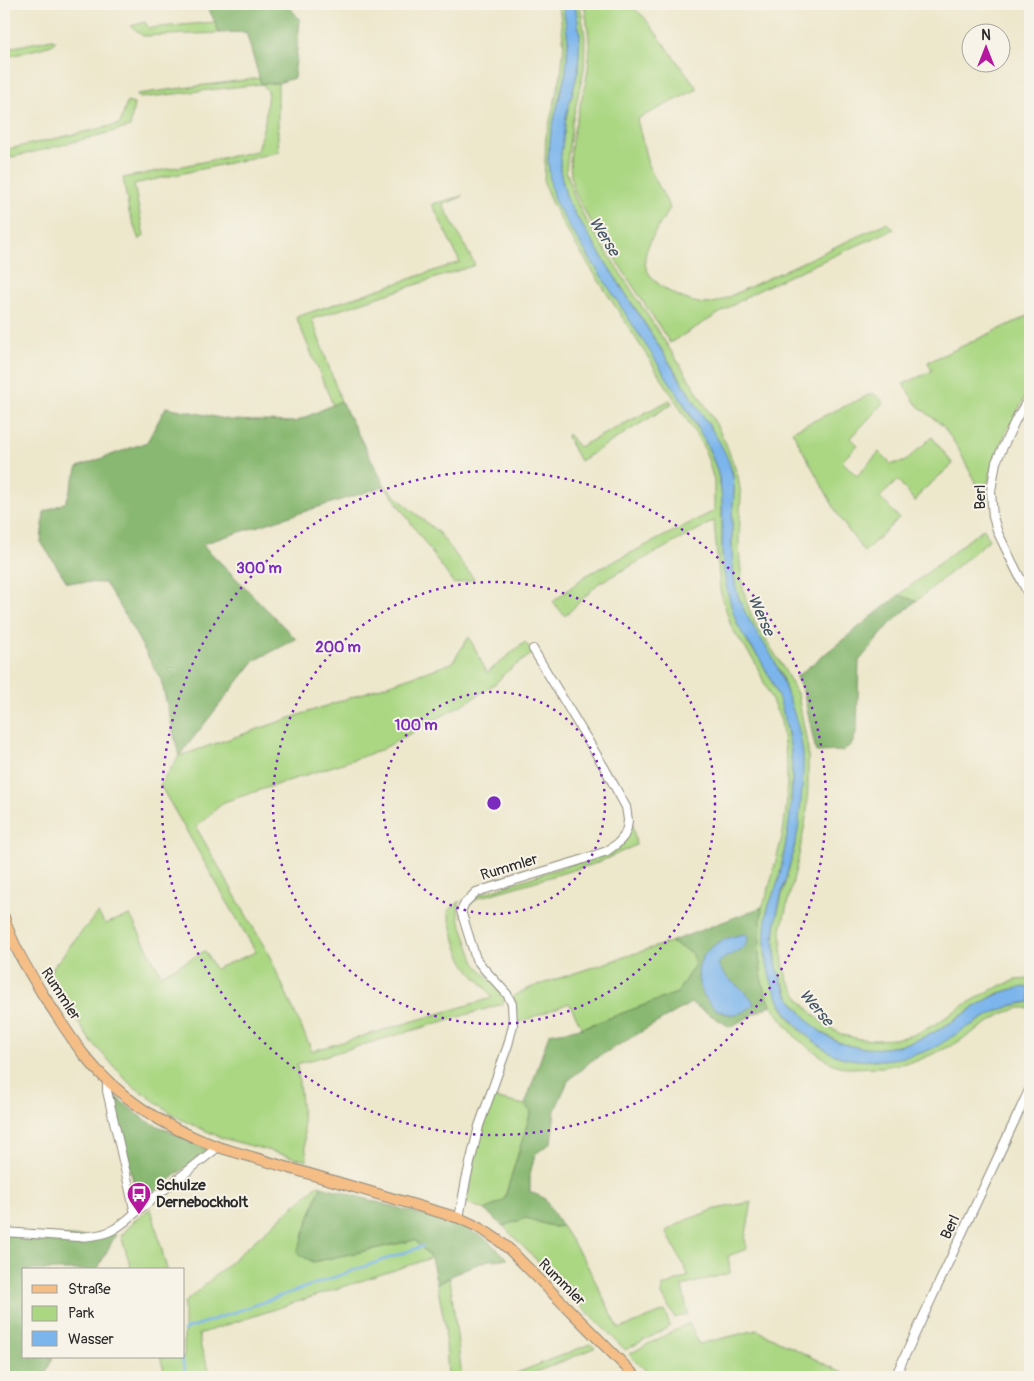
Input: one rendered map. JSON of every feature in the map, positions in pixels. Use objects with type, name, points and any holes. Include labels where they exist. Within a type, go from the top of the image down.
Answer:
[{"type":"main road","name":"Rummler","points":[[4,917],[12,942],[72,1039],[107,1080],[134,1103],[172,1128],[218,1147],[470,1222],[488,1232],[508,1249],[636,1377]]},
{"type":"street","name":"Berl","points":[[1030,396],[1016,419],[996,462],[991,491],[998,533],[1030,598]]},
{"type":"street","name":"Rummler","points":[[459,1218],[479,1126],[508,1045],[513,1025],[512,1004],[507,994],[476,959],[461,911],[465,903],[476,892],[607,851],[624,836],[628,820],[626,807],[604,766],[534,649]]},
{"type":"street","points":[[107,1080],[107,1091],[135,1214]]},
{"type":"street","name":"Berl","points":[[895,1377],[1030,1088]]},
{"type":"street","points":[[4,1232],[88,1237],[110,1232],[120,1227],[218,1147]]},
{"type":"green space","points":[[206,4],[287,4],[300,20],[294,78],[278,83],[261,84],[246,32],[219,33]]},
{"type":"green space","points":[[557,4],[563,4],[565,8],[568,41],[566,71],[551,132],[548,159],[569,226],[679,396],[707,445],[717,470],[722,495],[722,554],[748,644],[760,659],[782,706],[790,745],[792,774],[790,821],[779,879],[767,911],[765,956],[779,1002],[791,1020],[805,1035],[834,1054],[853,1059],[871,1060],[972,1025],[991,1014],[1011,1006],[1030,1002],[1030,1008],[1019,1008],[1002,1014],[953,1045],[917,1061],[883,1067],[846,1068],[833,1064],[796,1038],[771,1005],[763,987],[759,956],[762,907],[768,892],[783,833],[787,800],[787,765],[781,721],[755,662],[732,629],[720,590],[714,521],[599,583],[565,616],[553,602],[585,576],[714,511],[714,480],[705,450],[674,398],[565,228],[551,202],[544,183],[546,137],[561,75],[564,45]]},
{"type":"green space","points":[[575,4],[580,4],[585,37],[584,69],[572,123],[566,170],[574,196],[584,217],[695,388],[726,444],[738,476],[741,495],[739,540],[743,589],[755,623],[798,695],[808,749],[807,813],[781,930],[783,965],[788,980],[801,1001],[825,1025],[843,1035],[877,1040],[913,1035],[934,1025],[991,990],[1015,980],[1030,979],[1030,987],[996,994],[937,1031],[915,1041],[895,1047],[872,1049],[854,1047],[838,1042],[810,1023],[790,998],[777,969],[774,934],[797,837],[787,693],[781,673],[746,616],[736,590],[732,561],[733,473],[727,458],[688,391],[567,200],[560,171],[560,162],[566,117],[578,71],[580,35]]},
{"type":"green space","points":[[584,4],[629,4],[644,17],[698,89],[637,119],[648,165],[670,208],[654,235],[645,257],[648,271],[660,285],[688,300],[706,304],[713,303],[886,223],[894,229],[753,293],[670,343],[586,214],[574,190],[570,160],[574,129],[589,61],[589,36]]},
{"type":"green space","points":[[145,22],[149,28],[215,22],[219,33],[143,36],[131,26]]},
{"type":"green space","points":[[52,39],[56,40],[52,45],[11,56],[4,56],[4,49]]},
{"type":"green space","points":[[260,78],[261,84],[140,98],[137,94]]},
{"type":"green space","points":[[278,83],[279,152],[134,184],[144,236],[139,240],[129,212],[123,178],[257,151],[265,121],[268,91],[261,84]]},
{"type":"green space","points":[[127,102],[134,104],[130,127],[4,159],[4,150],[120,124]]},
{"type":"green space","points":[[463,196],[443,205],[475,265],[312,319],[341,401],[333,405],[296,317],[460,262],[432,204]]},
{"type":"green space","points":[[1030,315],[1030,387],[1003,439],[991,468],[989,480],[986,484],[976,484],[958,448],[943,426],[917,405],[903,384],[932,371],[928,362]]},
{"type":"green space","points":[[873,393],[884,402],[851,438],[858,445],[842,461],[857,476],[879,452],[891,464],[904,462],[932,437],[953,464],[922,491],[915,502],[898,480],[880,497],[899,518],[864,552],[841,520],[792,431]]},
{"type":"green space","points":[[670,400],[672,404],[580,461],[567,437],[568,434],[579,447]]},
{"type":"green space","points":[[341,401],[385,486],[202,544],[296,639],[254,661],[179,756],[161,680],[105,583],[67,582],[41,542],[44,512],[66,502],[78,467],[147,442],[166,407],[230,420],[295,422]]},
{"type":"green space","points":[[385,486],[439,533],[474,579],[454,584]]},
{"type":"green space","points":[[984,528],[989,540],[916,601],[899,595]]},
{"type":"green space","points":[[899,595],[916,601],[890,624],[859,661],[857,730],[852,744],[842,751],[816,752],[804,694],[796,677]]},
{"type":"green space","points":[[469,637],[487,673],[525,642],[533,653],[474,698],[379,751],[224,802],[196,827],[269,955],[312,1051],[492,998],[467,967],[457,947],[448,911],[460,901],[459,918],[475,963],[504,995],[503,1004],[297,1064],[307,1161],[222,1138],[180,1119],[130,1084],[89,1039],[47,975],[98,913],[105,924],[130,915],[161,975],[205,951],[215,969],[256,952],[160,785],[179,756],[452,663]]},
{"type":"green space","points":[[632,820],[636,845],[597,863],[478,898],[469,905],[470,900],[478,895],[612,851]]},
{"type":"green space","points":[[762,907],[759,956],[763,987],[771,1005],[730,1027],[691,1003],[591,1061],[568,1081],[555,1110],[551,1143],[535,1154],[530,1174],[530,1192],[544,1198],[562,1226],[554,1227],[526,1218],[503,1226],[485,1210],[504,1200],[531,1112],[525,1105],[549,1034],[582,1028],[677,993],[695,964],[692,953],[670,942]]},
{"type":"green space","points":[[670,942],[692,953],[695,964],[677,993],[582,1028],[569,1003],[518,1023],[513,996],[532,987]]},
{"type":"green space","points":[[112,1094],[145,1120],[208,1149],[139,1205]]},
{"type":"green space","points":[[493,1098],[525,1105],[531,1111],[504,1200],[485,1210],[467,1203],[476,1149]]},
{"type":"green space","points":[[318,1185],[321,1186],[297,1253],[313,1262],[415,1240],[431,1258],[199,1334],[201,1348],[212,1377],[166,1377],[160,1358],[185,1358],[185,1302]]},
{"type":"green space","points":[[321,1186],[461,1226],[486,1239],[508,1259],[489,1260],[464,1269],[437,1284],[431,1258],[415,1240],[313,1262],[297,1253]]},
{"type":"green space","points":[[752,1202],[745,1239],[747,1249],[728,1256],[730,1273],[682,1286],[688,1314],[675,1318],[662,1295],[662,1287],[689,1276],[666,1231],[686,1220],[716,1209]]},
{"type":"green space","points":[[151,1208],[166,1268],[131,1268],[121,1236],[134,1221]]},
{"type":"green space","points":[[526,1218],[554,1227],[562,1226],[586,1263],[619,1329],[665,1311],[670,1327],[625,1350],[503,1226]]},
{"type":"green space","points":[[116,1234],[98,1268],[22,1268],[22,1358],[53,1358],[44,1377],[4,1377],[4,1235],[101,1237]]},
{"type":"green space","points":[[450,1278],[462,1377],[448,1377],[445,1325],[437,1284]]},
{"type":"green space","points":[[689,1323],[699,1344],[757,1330],[851,1377],[652,1377],[629,1354]]},
{"type":"green space","points":[[590,1344],[595,1348],[524,1377],[507,1377]]},
{"type":"water","points":[[563,4],[575,4],[580,35],[578,71],[566,117],[560,162],[560,171],[567,200],[719,441],[727,457],[734,484],[732,552],[736,588],[746,614],[778,669],[799,732],[803,754],[803,768],[798,828],[780,899],[774,938],[775,957],[780,977],[792,1001],[808,1020],[826,1036],[848,1045],[870,1048],[884,1048],[909,1043],[933,1033],[991,997],[1010,990],[1030,987],[1030,1002],[1013,1005],[994,1013],[929,1050],[895,1059],[882,1060],[857,1060],[835,1055],[819,1045],[799,1027],[786,1012],[773,986],[766,956],[765,927],[768,907],[780,875],[790,812],[792,774],[787,730],[780,701],[761,661],[739,628],[726,587],[722,551],[721,488],[711,453],[690,414],[554,200],[548,159],[551,132],[566,71],[568,41]]},
{"type":"water","points":[[745,934],[748,936],[744,946],[721,960],[718,964],[725,975],[749,996],[753,1001],[753,1005],[738,1014],[723,1012],[710,1003],[701,989],[698,973],[703,956],[718,943]]},
{"type":"waterway","points":[[185,1330],[423,1246]]},
{"type":"waterway","points":[[181,1358],[187,1377]]},
{"type":"place","name":"Schulze Dernebockholt","points":[[139,1215]]},
{"type":"water label","name":"Werse","points":[[605,236]]},
{"type":"water label","name":"Werse","points":[[762,615]]},
{"type":"water label","name":"Werse","points":[[817,1007]]}]
